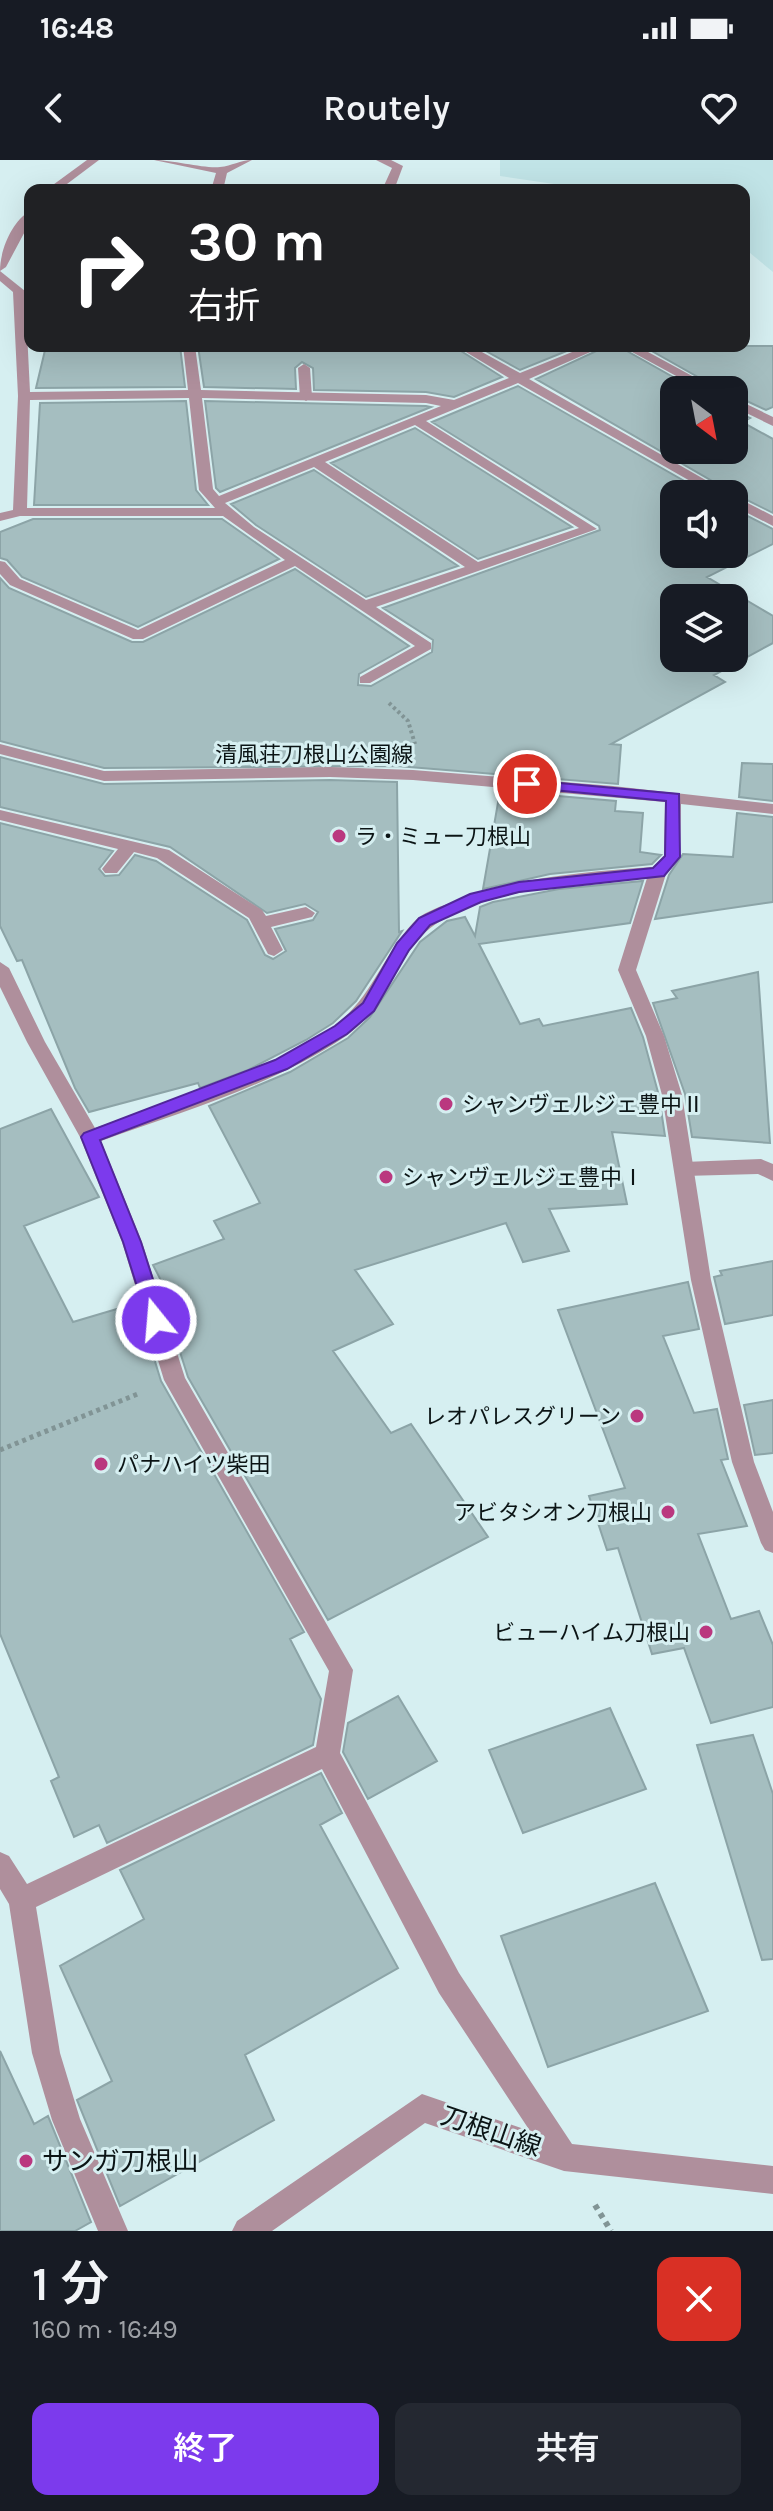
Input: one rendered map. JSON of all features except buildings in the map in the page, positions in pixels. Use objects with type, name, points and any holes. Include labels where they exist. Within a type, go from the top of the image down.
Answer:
[{"type":"street","points":[[60,184],[94,160]]},
{"type":"street","points":[[159,160],[222,171],[247,160]]},
{"type":"street","points":[[381,160],[398,166],[390,184]]},
{"type":"street","points":[[219,184],[222,171]]},
{"type":"street","points":[[0,267],[24,228]]},
{"type":"street","points":[[0,275],[19,291],[24,396],[20,512]]},
{"type":"street","points":[[190,352],[206,490],[221,507],[295,561],[426,646],[365,680]]},
{"type":"street","points":[[472,352],[698,480]]},
{"type":"street","points":[[0,517],[20,512],[221,507],[316,462],[583,352]]},
{"type":"street","points":[[639,352],[685,376]]},
{"type":"street","points":[[304,368],[306,397]]},
{"type":"street","points":[[24,396],[193,394],[426,399],[453,404]]},
{"type":"street","points":[[748,409],[773,422]]},
{"type":"street","points":[[366,605],[590,529],[416,420]]},
{"type":"street","points":[[316,462],[475,567]]},
{"type":"street","points":[[748,508],[773,522]]},
{"type":"street","points":[[0,565],[15,582],[138,636],[295,561]]},
{"type":"street","name":"清風荘刀根山公園線","points":[[0,749],[104,776],[330,772],[413,775],[673,797],[773,809]]},
{"type":"street","points":[[673,797],[672,857],[658,872],[627,970],[655,1036],[672,1095],[701,1280],[743,1462],[773,1543]]},
{"type":"street","points":[[0,815],[163,854],[256,914],[274,950]]},
{"type":"street","points":[[111,869],[130,846]]},
{"type":"street","points":[[90,1137],[281,1064],[341,1030],[369,1007],[403,947],[425,921],[476,898],[519,887],[658,872]]},
{"type":"street","points":[[261,923],[306,913]]},
{"type":"street","points":[[0,968],[36,1042],[90,1137],[132,1242],[175,1380],[341,1670],[327,1754],[449,1983],[564,2157]]},
{"type":"street","points":[[684,1169],[761,1166],[773,1173]]},
{"type":"street","points":[[22,1900],[327,1754]]},
{"type":"street","points":[[0,1865],[22,1900],[46,2053],[66,2120],[113,2231]]},
{"type":"street","name":"刀根山線","points":[[247,2231],[422,2108],[564,2157],[773,2180]]},
{"type":"path","points":[[365,680],[408,721],[418,754],[413,775]]},
{"type":"path","points":[[0,1450],[80,1415],[175,1380]]},
{"type":"shaded area","points":[[500,160],[773,160],[773,272],[750,253],[750,184],[554,184],[500,176]]},
{"type":"place","name":"ラ・ミュー刀根山","points":[[339,836]]},
{"type":"place","name":"シャンヴェルジェ豊中Ⅱ","points":[[446,1104]]},
{"type":"place","name":"シャンヴェルジェ豊中Ⅰ","points":[[386,1177]]},
{"type":"place","name":"レオパレスグリーン","points":[[637,1416]]},
{"type":"place","name":"パナハイツ柴田","points":[[101,1464]]},
{"type":"place","name":"アビタシオン刀根山","points":[[668,1512]]},
{"type":"place","name":"ビューハイム刀根山","points":[[706,1632]]},
{"type":"place","name":"サンガ刀根山","points":[[26,2161]]},
{"type":"route","points":[[156,1320],[132,1242],[90,1137],[281,1064],[341,1030],[369,1007],[403,947],[425,921],[476,898],[519,887],[658,872],[672,857],[673,797],[527,784]]}]
